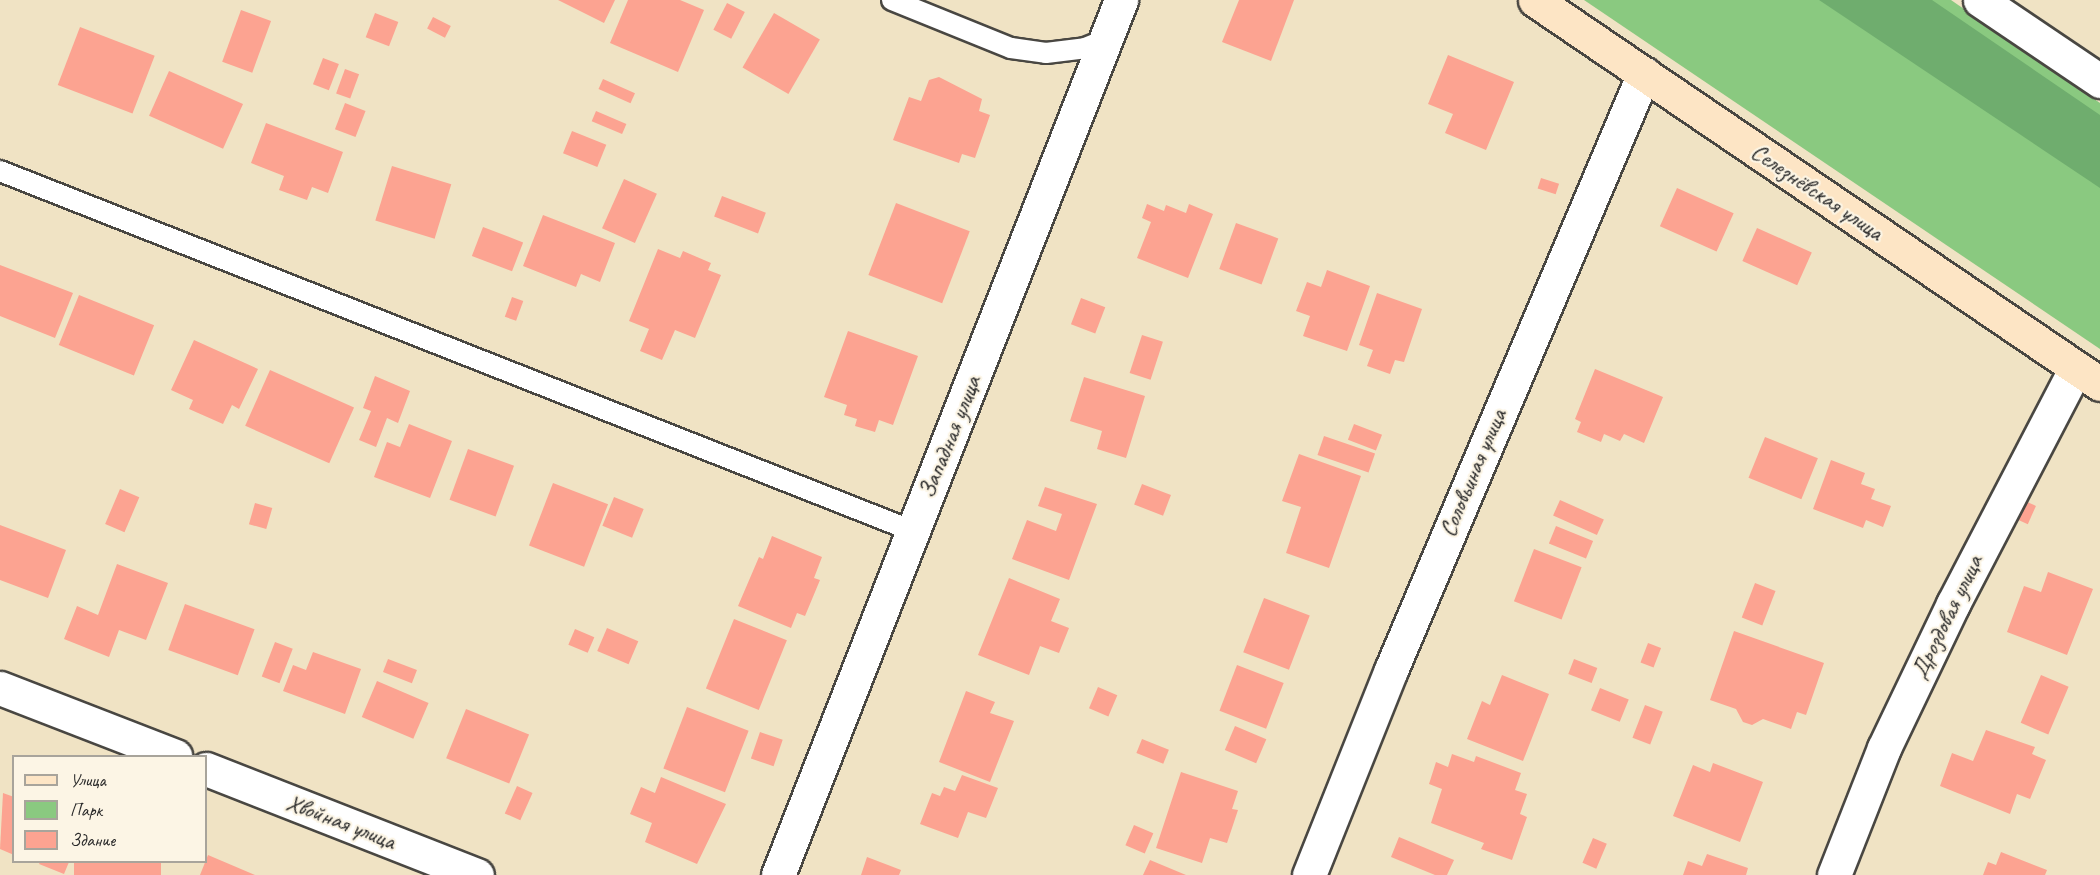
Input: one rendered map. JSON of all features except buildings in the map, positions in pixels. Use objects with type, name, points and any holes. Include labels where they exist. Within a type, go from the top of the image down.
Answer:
[{"type":"street","name":"Западная улица","points":[[778,875],[1121,0]]},
{"type":"street","name":"Селезнёвская улица","points":[[1535,0],[2088,376]]},
{"type":"street","points":[[1980,0],[2100,81]]},
{"type":"street","name":"Соловьиная улица","points":[[1309,875],[1419,604],[1644,73]]},
{"type":"street","name":"Дроздовая улица","points":[[1834,875],[1884,748],[1938,634],[2042,428],[2088,376]]},
{"type":"street","points":[[0,688],[172,755]]},
{"type":"street","name":"Хвойная улица","points":[[207,768],[477,875]]},
{"type":"lane","points":[[892,0],[1011,48],[1046,53],[1084,48],[1107,39]]},
{"type":"lane","points":[[0,171],[913,531]]},
{"type":"green space","points":[[1584,0],[1951,0],[2100,103],[2100,349]]},
{"type":"green space","points":[[1819,0],[1932,0],[2100,115],[2100,188]]}]
